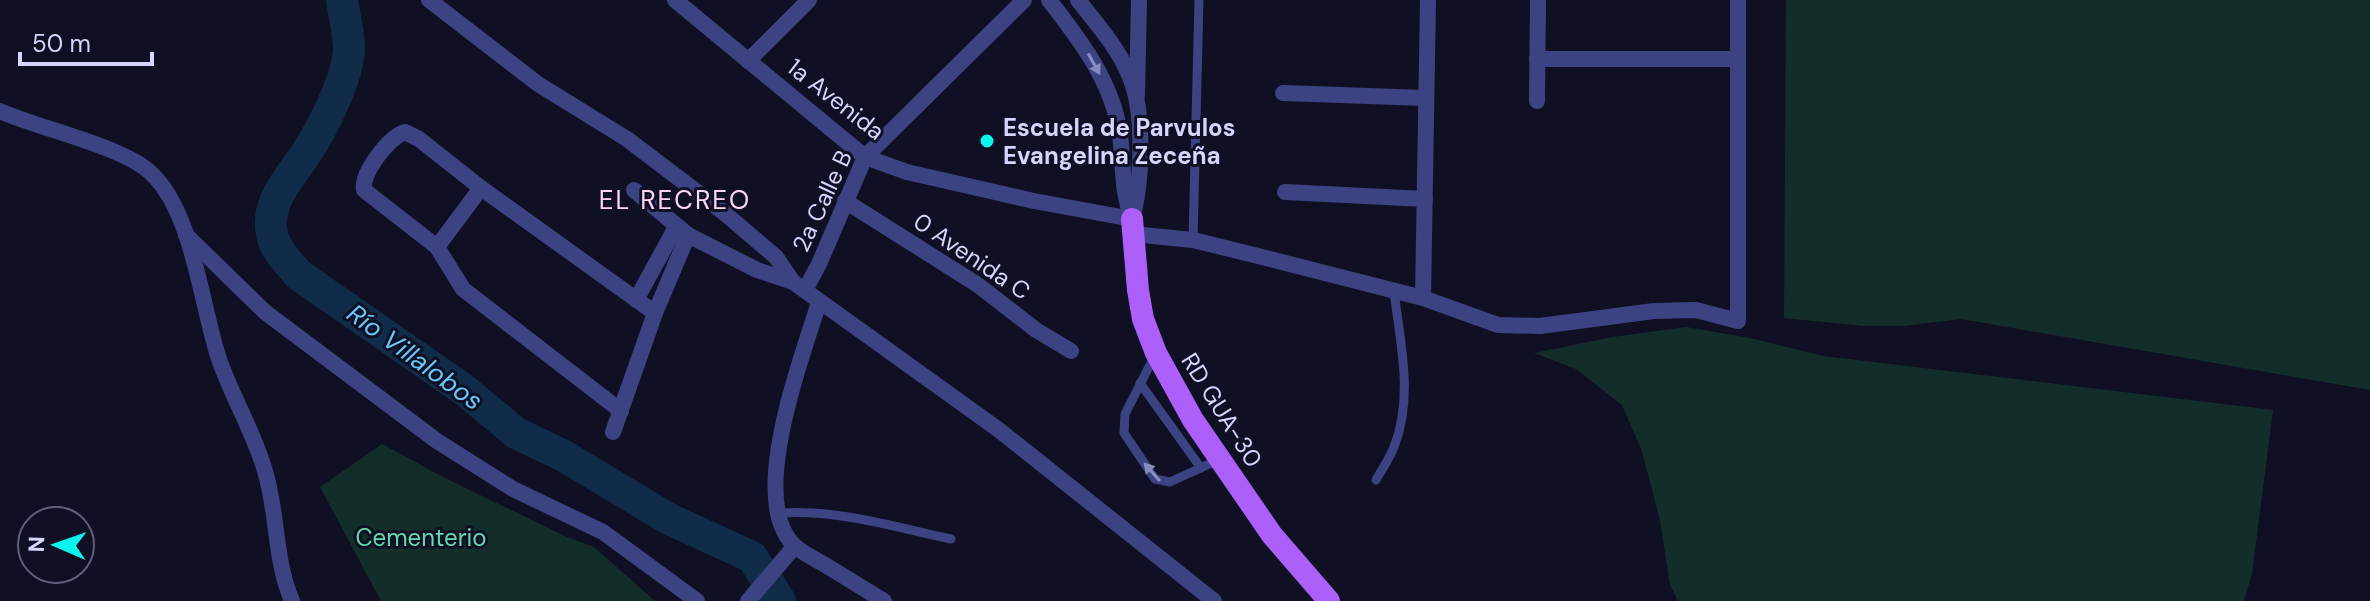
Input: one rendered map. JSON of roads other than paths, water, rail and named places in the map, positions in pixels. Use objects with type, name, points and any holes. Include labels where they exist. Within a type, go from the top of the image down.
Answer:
[{"type":"main road","name":"RD GUA-30","points":[[1132,226],[1143,319],[1156,353],[1193,420],[1211,463],[1329,601]]},
{"type":"street","points":[[429,0],[538,84],[627,139],[722,211],[776,257],[799,286],[819,302],[999,430],[1214,601]]},
{"type":"street","name":"1a Avenida","points":[[675,0],[865,157],[907,172],[1423,298],[1498,325],[1540,326],[1654,311],[1696,310],[1738,321],[1738,59]]},
{"type":"street","points":[[748,61],[809,0]]},
{"type":"street","name":"2a Calle B","points":[[799,286],[819,264],[865,157],[1024,0]]},
{"type":"street","points":[[1049,0],[1081,41],[1106,86],[1120,132],[1124,197],[1132,226]]},
{"type":"street","points":[[1078,0],[1115,48],[1130,77],[1136,104]]},
{"type":"street","points":[[1132,226],[1138,199],[1140,157],[1136,104],[1139,0]]},
{"type":"street","points":[[1423,298],[1428,0]]},
{"type":"street","points":[[1537,101],[1538,0]]},
{"type":"street","points":[[1537,59],[1738,59],[1738,0]]},
{"type":"street","points":[[1283,93],[1426,98]]},
{"type":"street","points":[[1114,109],[1136,104]]},
{"type":"street","points":[[0,111],[114,153],[149,171],[172,203],[186,235],[219,358],[266,472],[280,563],[292,601]]},
{"type":"street","points":[[621,411],[463,289],[437,247],[364,190],[364,175],[395,135],[405,132],[419,139],[481,188],[655,313]]},
{"type":"street","points":[[437,247],[481,188]]},
{"type":"street","points":[[634,190],[682,231],[757,270],[799,286]]},
{"type":"street","points":[[1285,192],[1425,199]]},
{"type":"street","name":"0 Avenida C","points":[[845,201],[978,285],[1036,330],[1071,351]]},
{"type":"street","points":[[636,300],[682,231]]},
{"type":"street","points":[[613,432],[682,231]]},
{"type":"street","points":[[186,235],[265,312],[437,441],[513,489],[603,532],[697,601]]},
{"type":"street","points":[[819,302],[784,418],[775,460],[776,498],[781,526],[795,546],[884,601]]},
{"type":"street","points":[[748,601],[795,546]]},
{"type":"lane","points":[[1193,240],[1199,0]]},
{"type":"lane","points":[[1376,480],[1395,446],[1405,397],[1405,355],[1394,291]]},
{"type":"lane","points":[[1140,383],[1211,463],[1170,482],[1155,479],[1124,433],[1125,414],[1140,383],[1156,353]]},
{"type":"lane","points":[[779,513],[804,511],[843,516],[951,539]]},
{"type":"waterway","name":"Río Villalobos","points":[[342,0],[349,49],[344,74],[320,129],[281,190],[272,211],[272,234],[283,256],[299,275],[463,389],[516,433],[564,456],[669,519],[752,557],[780,601]]},
{"type":"place","name":"Escuela de Parvulos Evangelina Zeceña","points":[[987,141]]},
{"type":"district","name":"EL RECREO","points":[[675,200]]},
{"type":"park label","name":"Cementerio","points":[[421,537]]}]
